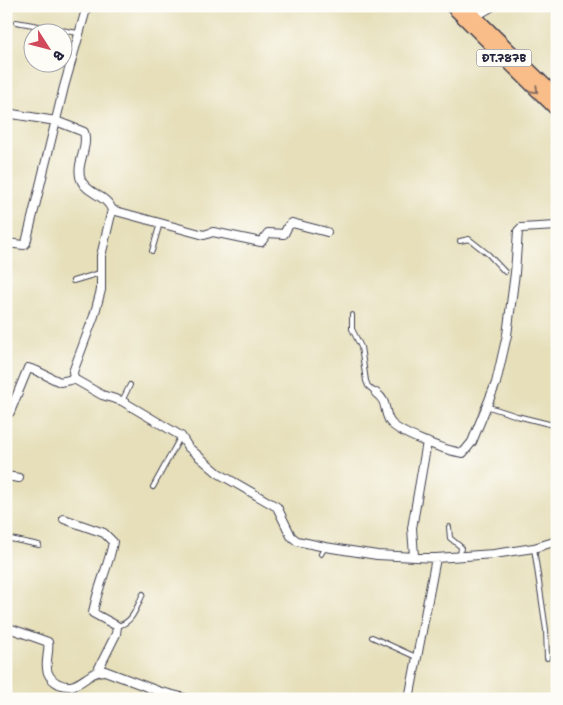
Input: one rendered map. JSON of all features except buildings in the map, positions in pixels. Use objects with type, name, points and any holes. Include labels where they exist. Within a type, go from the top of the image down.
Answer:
[{"type":"main road","name":"ĐT.787B","points":[[451,6],[557,111]]},
{"type":"main road","name":"ĐT.787B","points":[[466,6],[557,96]]},
{"type":"street","points":[[6,243],[24,245],[26,243],[78,33],[87,6]]},
{"type":"street","points":[[476,16],[493,6]]},
{"type":"street","points":[[6,113],[56,121],[84,132],[86,138],[80,162],[82,181],[88,188],[105,199],[110,204],[112,210],[101,256],[98,299],[94,316],[74,366],[74,379]]},
{"type":"street","points":[[112,210],[204,235],[213,232],[261,242],[268,233],[284,234],[292,223],[327,232]]},
{"type":"street","points":[[378,395],[384,401],[389,420],[397,428],[427,442],[450,450],[463,452],[472,442],[496,383],[507,335],[518,231],[521,228],[557,226]]},
{"type":"street","points":[[6,415],[10,412],[28,368],[37,370],[60,382],[74,379],[102,396],[122,401],[181,436],[188,446],[218,473],[277,507],[294,539],[323,551],[436,558],[494,554],[534,548],[557,541]]},
{"type":"street","points":[[414,556],[412,528],[427,442]]},
{"type":"street","points":[[6,476],[19,478]]},
{"type":"street","points":[[64,519],[104,533],[113,542],[111,554],[95,597],[93,613],[117,626],[116,634],[98,670]]},
{"type":"street","points":[[409,699],[436,558]]},
{"type":"street","points":[[6,627],[48,642],[48,672],[54,681],[62,685],[70,687],[79,684],[98,670],[158,691],[188,699]]},
{"type":"lane","points":[[16,22],[78,33]]},
{"type":"lane","points":[[152,251],[160,223]]},
{"type":"lane","points":[[460,241],[469,239],[475,243],[505,272]]},
{"type":"lane","points":[[73,281],[100,273]]},
{"type":"lane","points":[[352,315],[352,330],[361,347],[366,381],[368,386],[378,395]]},
{"type":"lane","points":[[122,401],[130,385]]},
{"type":"lane","points":[[486,406],[557,426]]},
{"type":"lane","points":[[153,488],[181,436]]},
{"type":"lane","points":[[449,527],[450,538],[461,548],[460,556]]},
{"type":"lane","points":[[6,538],[39,546]]},
{"type":"lane","points":[[534,548],[546,630],[547,658]]},
{"type":"lane","points":[[117,626],[126,624],[132,618],[143,594]]},
{"type":"lane","points":[[372,637],[416,657]]}]
